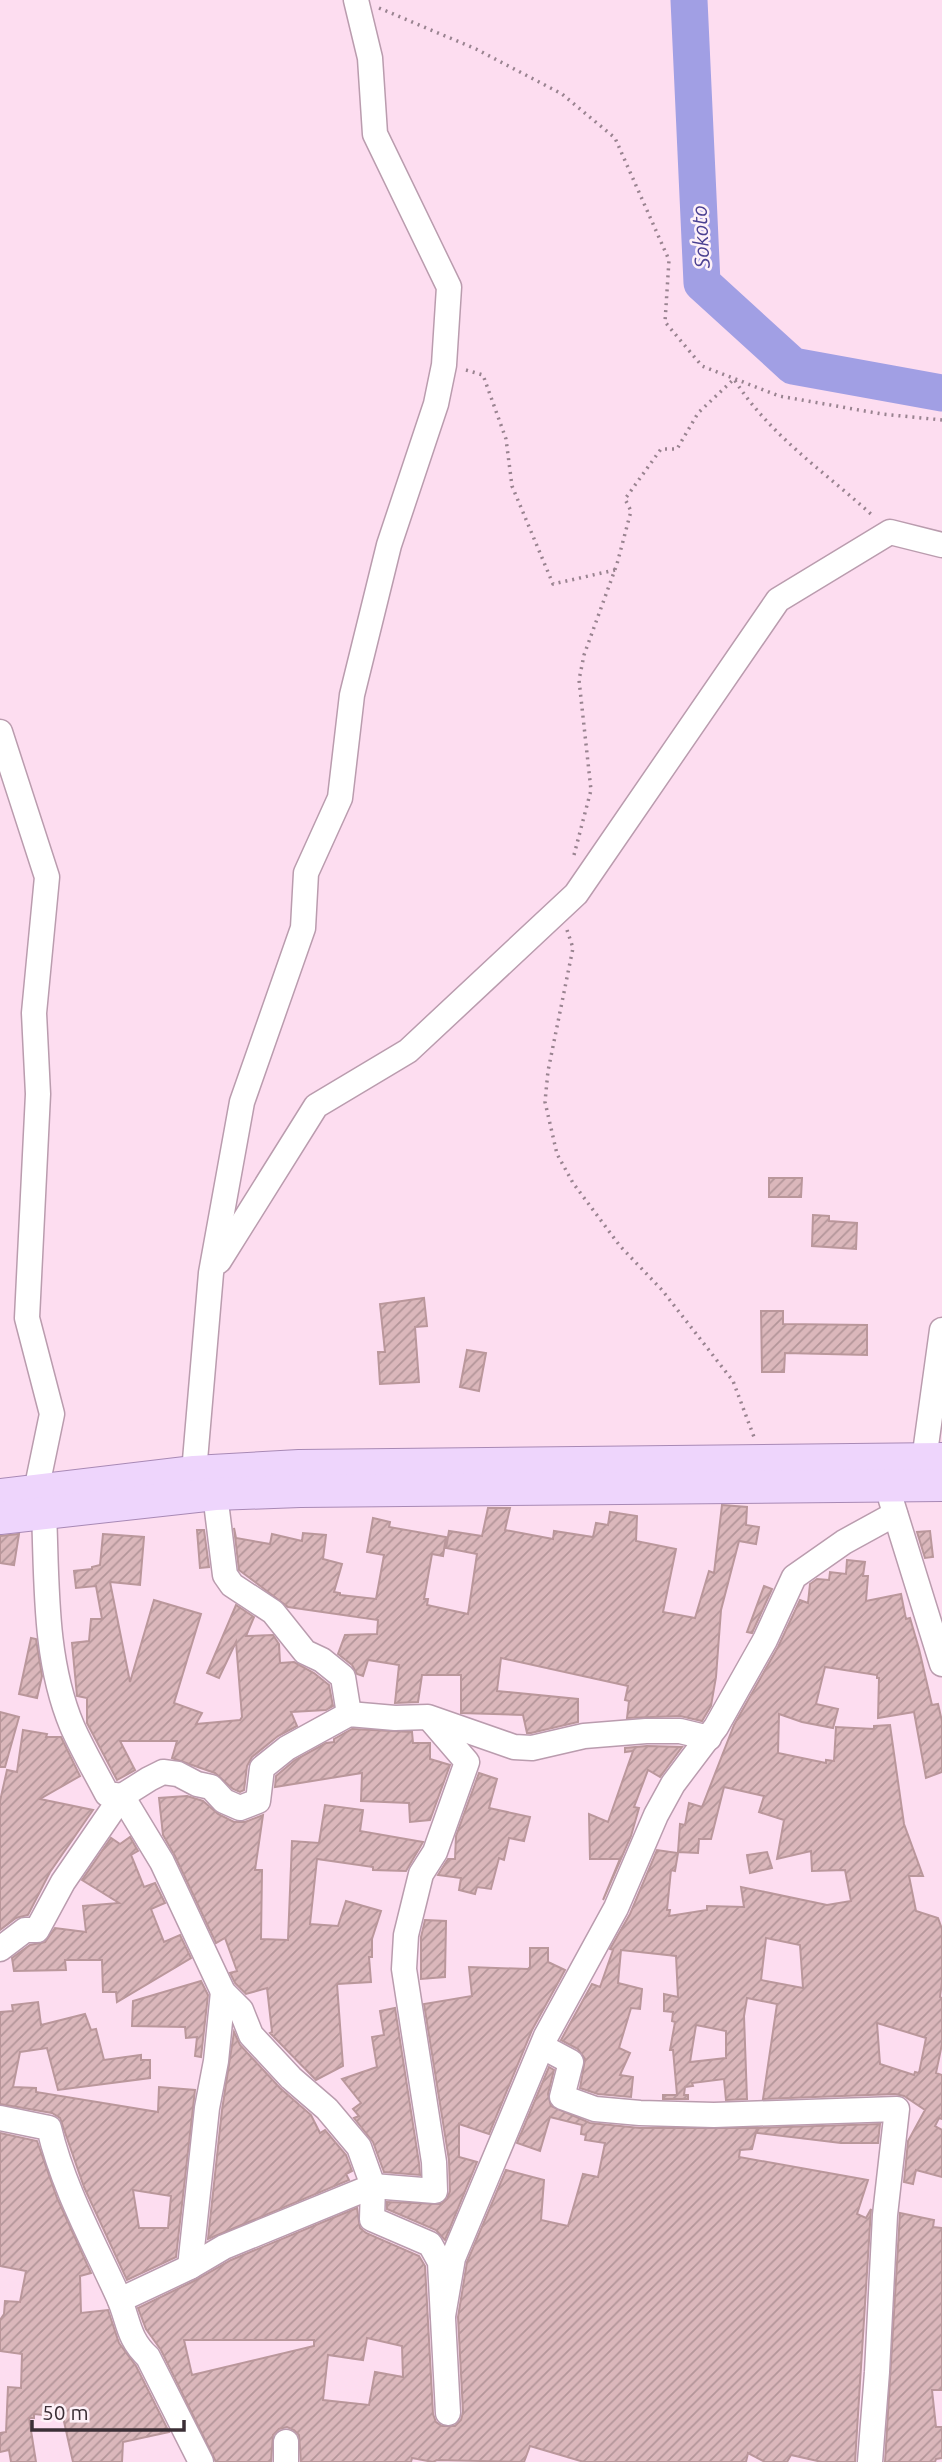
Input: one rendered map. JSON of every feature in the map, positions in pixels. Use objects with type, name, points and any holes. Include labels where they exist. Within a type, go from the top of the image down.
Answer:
[{"type":"main road","points":[[0,1518],[40,1502],[204,1483],[299,1466],[762,1461],[888,1487],[933,1459]]},
{"type":"main road","points":[[204,1483],[513,1488],[942,1485]]},
{"type":"main road","points":[[0,1495],[40,1502]]},
{"type":"street","points":[[349,1714],[342,1677],[322,1660],[305,1652],[273,1612],[232,1586],[225,1575],[204,1483],[211,1273],[242,1102],[303,928],[306,873],[340,798],[355,682],[389,545],[436,404],[444,365],[449,287],[375,134],[365,3]]},
{"type":"street","points":[[211,1273],[316,1106],[408,1051],[576,894],[778,600],[890,531],[942,545]]},
{"type":"street","points":[[0,732],[47,877],[34,1013],[38,1094],[27,1318],[52,1414],[40,1502],[48,1625],[55,1669],[71,1725],[107,1794],[122,1796]]},
{"type":"street","points":[[933,1459],[942,1330]]},
{"type":"street","points":[[888,1487],[937,1633],[942,1664]]},
{"type":"street","points":[[443,2316],[453,2258],[546,2036],[616,1908],[673,1784],[709,1738],[765,1640],[794,1577],[844,1542],[888,1487]]},
{"type":"street","points":[[0,1949],[25,1930],[37,1930],[63,1882],[122,1796],[163,1772],[178,1774],[197,1784],[211,1787],[224,1801],[240,1808],[258,1801],[262,1768],[287,1748],[349,1714],[395,1718],[428,1717],[514,1747],[532,1748],[584,1736],[646,1731],[680,1731],[709,1738]]},
{"type":"street","points":[[120,2300],[190,2267],[224,2247],[373,2186],[435,2191],[434,2162],[404,1969],[406,1935],[421,1874],[435,1852],[467,1762],[428,1717]]},
{"type":"street","points":[[122,1796],[162,1863],[223,1992],[241,2010],[251,2035],[291,2078],[327,2109],[359,2147],[373,2186],[372,2219],[430,2244],[440,2262],[448,2413]]},
{"type":"street","points":[[190,2267],[223,1992]]},
{"type":"street","points":[[543,2047],[571,2062],[562,2097],[595,2109],[714,2115],[897,2109],[885,2215],[870,2462]]},
{"type":"street","points":[[0,2118],[49,2128],[66,2186],[120,2300],[128,2329],[139,2349],[148,2357],[201,2462]]},
{"type":"path","points":[[365,3],[476,49],[562,94],[615,138],[669,260],[665,322],[702,366],[779,396],[882,414],[942,420]]},
{"type":"path","points":[[444,365],[483,375],[506,439],[512,486],[553,584],[615,570]]},
{"type":"path","points":[[734,379],[748,402],[784,439],[890,531]]},
{"type":"path","points":[[572,862],[591,790],[579,680],[584,655],[615,570],[631,511],[625,499],[661,449],[677,449],[698,413],[734,379]]},
{"type":"path","points":[[560,909],[573,948],[548,1071],[545,1102],[557,1154],[573,1183],[620,1245],[662,1290],[733,1381],[762,1461]]},
{"type":"building","points":[[769,1178],[802,1178],[801,1197],[769,1197]]},
{"type":"building","points":[[813,1215],[829,1216],[829,1221],[857,1223],[856,1249],[812,1246]]},
{"type":"building","points":[[424,1298],[427,1326],[415,1327],[419,1382],[380,1384],[378,1352],[385,1352],[380,1304]]},
{"type":"building","points":[[761,1311],[783,1311],[783,1324],[867,1325],[867,1355],[785,1353],[784,1372],[762,1372]]},
{"type":"building","points":[[467,1350],[486,1353],[479,1391],[460,1387]]},
{"type":"building","points":[[722,1505],[747,1507],[746,1525],[759,1527],[756,1544],[739,1541],[721,1610],[711,1706],[702,1721],[680,1716],[627,1718],[629,1701],[625,1700],[628,1686],[501,1658],[497,1691],[578,1699],[578,1722],[531,1733],[527,1733],[523,1715],[461,1713],[461,1675],[422,1675],[418,1702],[395,1703],[399,1665],[368,1660],[363,1676],[357,1674],[352,1665],[338,1654],[345,1635],[377,1634],[378,1620],[288,1607],[239,1570],[234,1528],[236,1538],[270,1544],[272,1534],[302,1541],[303,1533],[326,1535],[323,1559],[342,1564],[334,1592],[376,1599],[384,1555],[367,1552],[373,1518],[390,1522],[389,1527],[446,1537],[443,1556],[432,1554],[424,1599],[428,1599],[427,1605],[468,1614],[477,1554],[446,1548],[449,1531],[482,1536],[488,1508],[510,1508],[505,1530],[553,1539],[554,1531],[593,1537],[596,1523],[608,1525],[610,1512],[637,1516],[636,1541],[676,1549],[663,1612],[695,1618],[709,1571],[714,1573]]},
{"type":"building","points":[[197,1530],[204,1530],[209,1567],[200,1568]]},
{"type":"building","points":[[930,1531],[933,1557],[925,1558],[917,1532]]},
{"type":"building","points":[[19,1534],[14,1565],[0,1563],[0,1536]]},
{"type":"building","points":[[103,1534],[144,1537],[140,1585],[110,1582],[130,1682],[154,1600],[201,1614],[174,1703],[202,1713],[196,1724],[240,1720],[242,1717],[236,1642],[219,1678],[207,1673],[236,1605],[254,1617],[246,1636],[273,1635],[279,1644],[280,1663],[294,1662],[329,1685],[333,1706],[326,1710],[291,1712],[297,1726],[278,1736],[252,1757],[247,1766],[244,1790],[240,1792],[233,1789],[215,1773],[172,1758],[177,1741],[120,1741],[135,1770],[117,1780],[87,1723],[87,1698],[77,1696],[72,1643],[89,1641],[91,1619],[102,1619],[96,1586],[76,1588],[74,1571],[100,1565]]},
{"type":"building","points":[[847,1560],[865,1562],[863,1576],[868,1576],[866,1601],[901,1594],[906,1619],[910,1618],[919,1649],[932,1705],[938,1704],[942,1721],[942,1772],[926,1778],[914,1712],[878,1718],[877,1675],[825,1667],[816,1704],[838,1709],[833,1728],[779,1714],[778,1753],[826,1763],[826,1760],[834,1761],[836,1727],[874,1729],[874,1726],[890,1725],[904,1824],[923,1876],[909,1876],[916,1911],[938,1918],[942,1929],[942,2044],[936,2073],[942,2075],[942,2119],[939,2118],[935,2126],[942,2130],[942,2177],[916,2170],[913,2184],[904,2182],[908,2141],[925,2110],[904,2096],[895,2094],[763,2099],[777,2004],[747,1998],[744,2016],[747,2099],[726,2100],[724,2079],[692,2083],[693,2086],[685,2087],[684,2095],[688,2095],[688,2099],[663,2099],[663,2095],[677,2095],[673,2050],[670,2050],[675,2022],[672,2021],[673,2012],[664,2011],[664,1994],[678,1997],[676,1956],[621,1950],[618,1983],[642,1989],[640,2009],[631,2008],[619,2048],[630,2053],[620,2075],[633,2077],[631,2097],[598,2094],[580,2088],[585,2059],[578,2049],[561,2040],[592,1984],[600,1987],[613,1950],[610,1949],[630,1914],[657,1850],[678,1853],[675,1871],[671,1870],[667,1910],[670,1910],[669,1916],[707,1910],[707,1906],[744,1907],[741,1887],[827,1905],[851,1901],[845,1870],[812,1871],[811,1851],[777,1859],[784,1820],[759,1812],[764,1796],[724,1787],[711,1839],[699,1839],[698,1853],[678,1852],[680,1824],[685,1825],[689,1803],[702,1807],[734,1725],[778,1647],[800,1600],[808,1603],[810,1584],[817,1579],[829,1580],[830,1572],[846,1574]],"holes":[[[766,1938],[800,1945],[803,1988],[761,1980]],[[877,2023],[926,2038],[919,2073],[915,2072],[914,2075],[880,2064]],[[696,2025],[726,2031],[726,2058],[690,2062]]]},
{"type":"building","points":[[764,1586],[772,1589],[752,1633],[747,1632]]},
{"type":"building","points":[[31,1638],[36,1639],[42,1676],[37,1698],[19,1694]]},
{"type":"building","points":[[0,1712],[19,1717],[5,1767],[0,1767]]},
{"type":"building","points":[[352,1729],[412,1732],[413,1743],[430,1743],[430,1759],[450,1765],[430,1820],[410,1822],[409,1803],[361,1801],[362,1773],[275,1787],[276,1776],[295,1760],[326,1743],[334,1742],[334,1739]]},
{"type":"building","points":[[23,1730],[47,1734],[46,1737],[61,1737],[80,1776],[40,1799],[93,1810],[50,1872],[28,1915],[16,1918],[0,1930],[0,1801],[7,1770],[17,1772]]},
{"type":"building","points":[[682,1747],[660,1777],[648,1770],[634,1807],[639,1808],[631,1836],[603,1900],[620,1859],[590,1859],[589,1814],[608,1822],[633,1751],[625,1752],[625,1748]]},
{"type":"building","points":[[479,1773],[497,1779],[489,1808],[530,1817],[524,1841],[509,1838],[504,1860],[499,1858],[491,1889],[477,1887],[475,1894],[459,1890],[461,1878],[438,1875],[448,1859],[455,1859],[456,1836]]},
{"type":"building","points":[[187,1796],[203,1801],[218,1814],[234,1822],[245,1822],[263,1815],[255,1870],[262,1870],[261,1939],[288,1940],[292,1841],[319,1843],[325,1805],[363,1810],[360,1831],[423,1842],[406,1871],[373,1870],[373,1867],[317,1859],[310,1924],[338,1926],[346,1901],[381,1911],[372,1939],[372,1957],[369,1957],[371,1982],[337,1984],[343,2066],[316,2080],[270,2033],[267,1988],[246,1994],[235,1983],[230,1973],[237,1971],[225,1938],[216,1943],[163,1835],[159,1798]]},
{"type":"building","points":[[130,1837],[138,1851],[131,1855],[144,1887],[155,1883],[165,1903],[151,1909],[164,1942],[180,1935],[191,1958],[117,2002],[116,1992],[103,1992],[102,1960],[65,1960],[66,1970],[14,1971],[12,1958],[30,1945],[45,1942],[55,1928],[86,1932],[83,1906],[119,1903],[82,1880],[111,1838],[120,1844]]},
{"type":"building","points":[[767,1852],[772,1868],[750,1873],[747,1855]]},
{"type":"building","points":[[425,1920],[446,1921],[445,1977],[421,1979],[421,1937]]},
{"type":"building","points":[[530,1948],[548,1948],[548,1962],[565,1970],[532,2030],[489,2134],[459,2124],[459,2157],[477,2162],[445,2240],[436,2230],[387,2209],[387,2202],[441,2204],[450,2191],[449,2160],[424,2004],[472,1996],[469,1967],[528,1969]]},
{"type":"building","points":[[201,1981],[208,1995],[201,2057],[195,2056],[197,2037],[186,2038],[185,2027],[132,2026],[133,2001]]},
{"type":"building","points":[[38,2002],[41,2025],[85,2014],[91,2030],[96,2029],[104,2060],[141,2055],[141,2060],[150,2060],[150,2078],[58,2090],[47,2048],[20,2052],[13,2087],[36,2088],[36,2092],[158,2112],[159,2087],[195,2090],[176,2257],[127,2280],[84,2187],[60,2118],[52,2113],[0,2104],[0,2012],[13,2011],[12,2005]],"holes":[[[133,2190],[171,2196],[168,2228],[139,2228]]]},
{"type":"building","points":[[395,2008],[420,2175],[384,2172],[373,2142],[354,2118],[359,2116],[353,2109],[361,2103],[342,2079],[377,2067],[372,2037],[384,2035],[380,2011]]},
{"type":"building","points":[[234,2032],[240,2045],[280,2088],[311,2115],[320,2133],[325,2130],[346,2155],[352,2171],[346,2174],[349,2180],[208,2239],[222,2110]]},
{"type":"building","points":[[549,2067],[554,2070],[548,2094],[551,2106],[590,2123],[640,2128],[757,2128],[752,2149],[740,2150],[739,2157],[868,2180],[857,2214],[866,2218],[871,2209],[855,2462],[822,2462],[791,2455],[787,2462],[765,2462],[748,2453],[746,2462],[584,2462],[530,2446],[524,2462],[433,2462],[412,2458],[411,2462],[301,2462],[299,2435],[287,2427],[279,2429],[273,2435],[271,2462],[216,2462],[161,2350],[146,2329],[138,2308],[231,2260],[357,2208],[360,2228],[419,2256],[425,2266],[433,2414],[436,2422],[442,2426],[455,2426],[461,2420],[463,2412],[458,2317],[467,2262],[506,2170],[544,2180],[541,2220],[568,2226],[583,2174],[598,2177],[605,2143],[585,2140],[586,2135],[581,2134],[582,2125],[550,2117],[540,2151],[517,2143]],"holes":[[[367,2338],[402,2346],[403,2377],[375,2372],[369,2405],[323,2400],[328,2355],[363,2360]],[[184,2340],[314,2340],[314,2346],[192,2375]]]},
{"type":"building","points":[[880,2124],[878,2143],[841,2143],[757,2133],[758,2128]]},
{"type":"building","points":[[0,2133],[37,2141],[57,2198],[91,2273],[80,2276],[81,2313],[108,2310],[119,2343],[136,2366],[169,2432],[123,2442],[122,2462],[73,2462],[63,2417],[34,2414],[34,2418],[29,2418],[36,2462],[11,2462],[9,2450],[0,2452],[0,2433],[6,2432],[8,2387],[21,2388],[22,2354],[0,2351],[0,2320],[4,2314],[5,2301],[20,2302],[26,2271],[0,2266]]},
{"type":"building","points":[[900,2213],[934,2220],[933,2227],[942,2228],[942,2390],[932,2390],[936,2427],[942,2427],[942,2458],[936,2459],[935,2462],[885,2462]]},
{"type":"waterway","name":"Sokoto","points":[[689,0],[702,283],[793,366],[942,393]]}]
